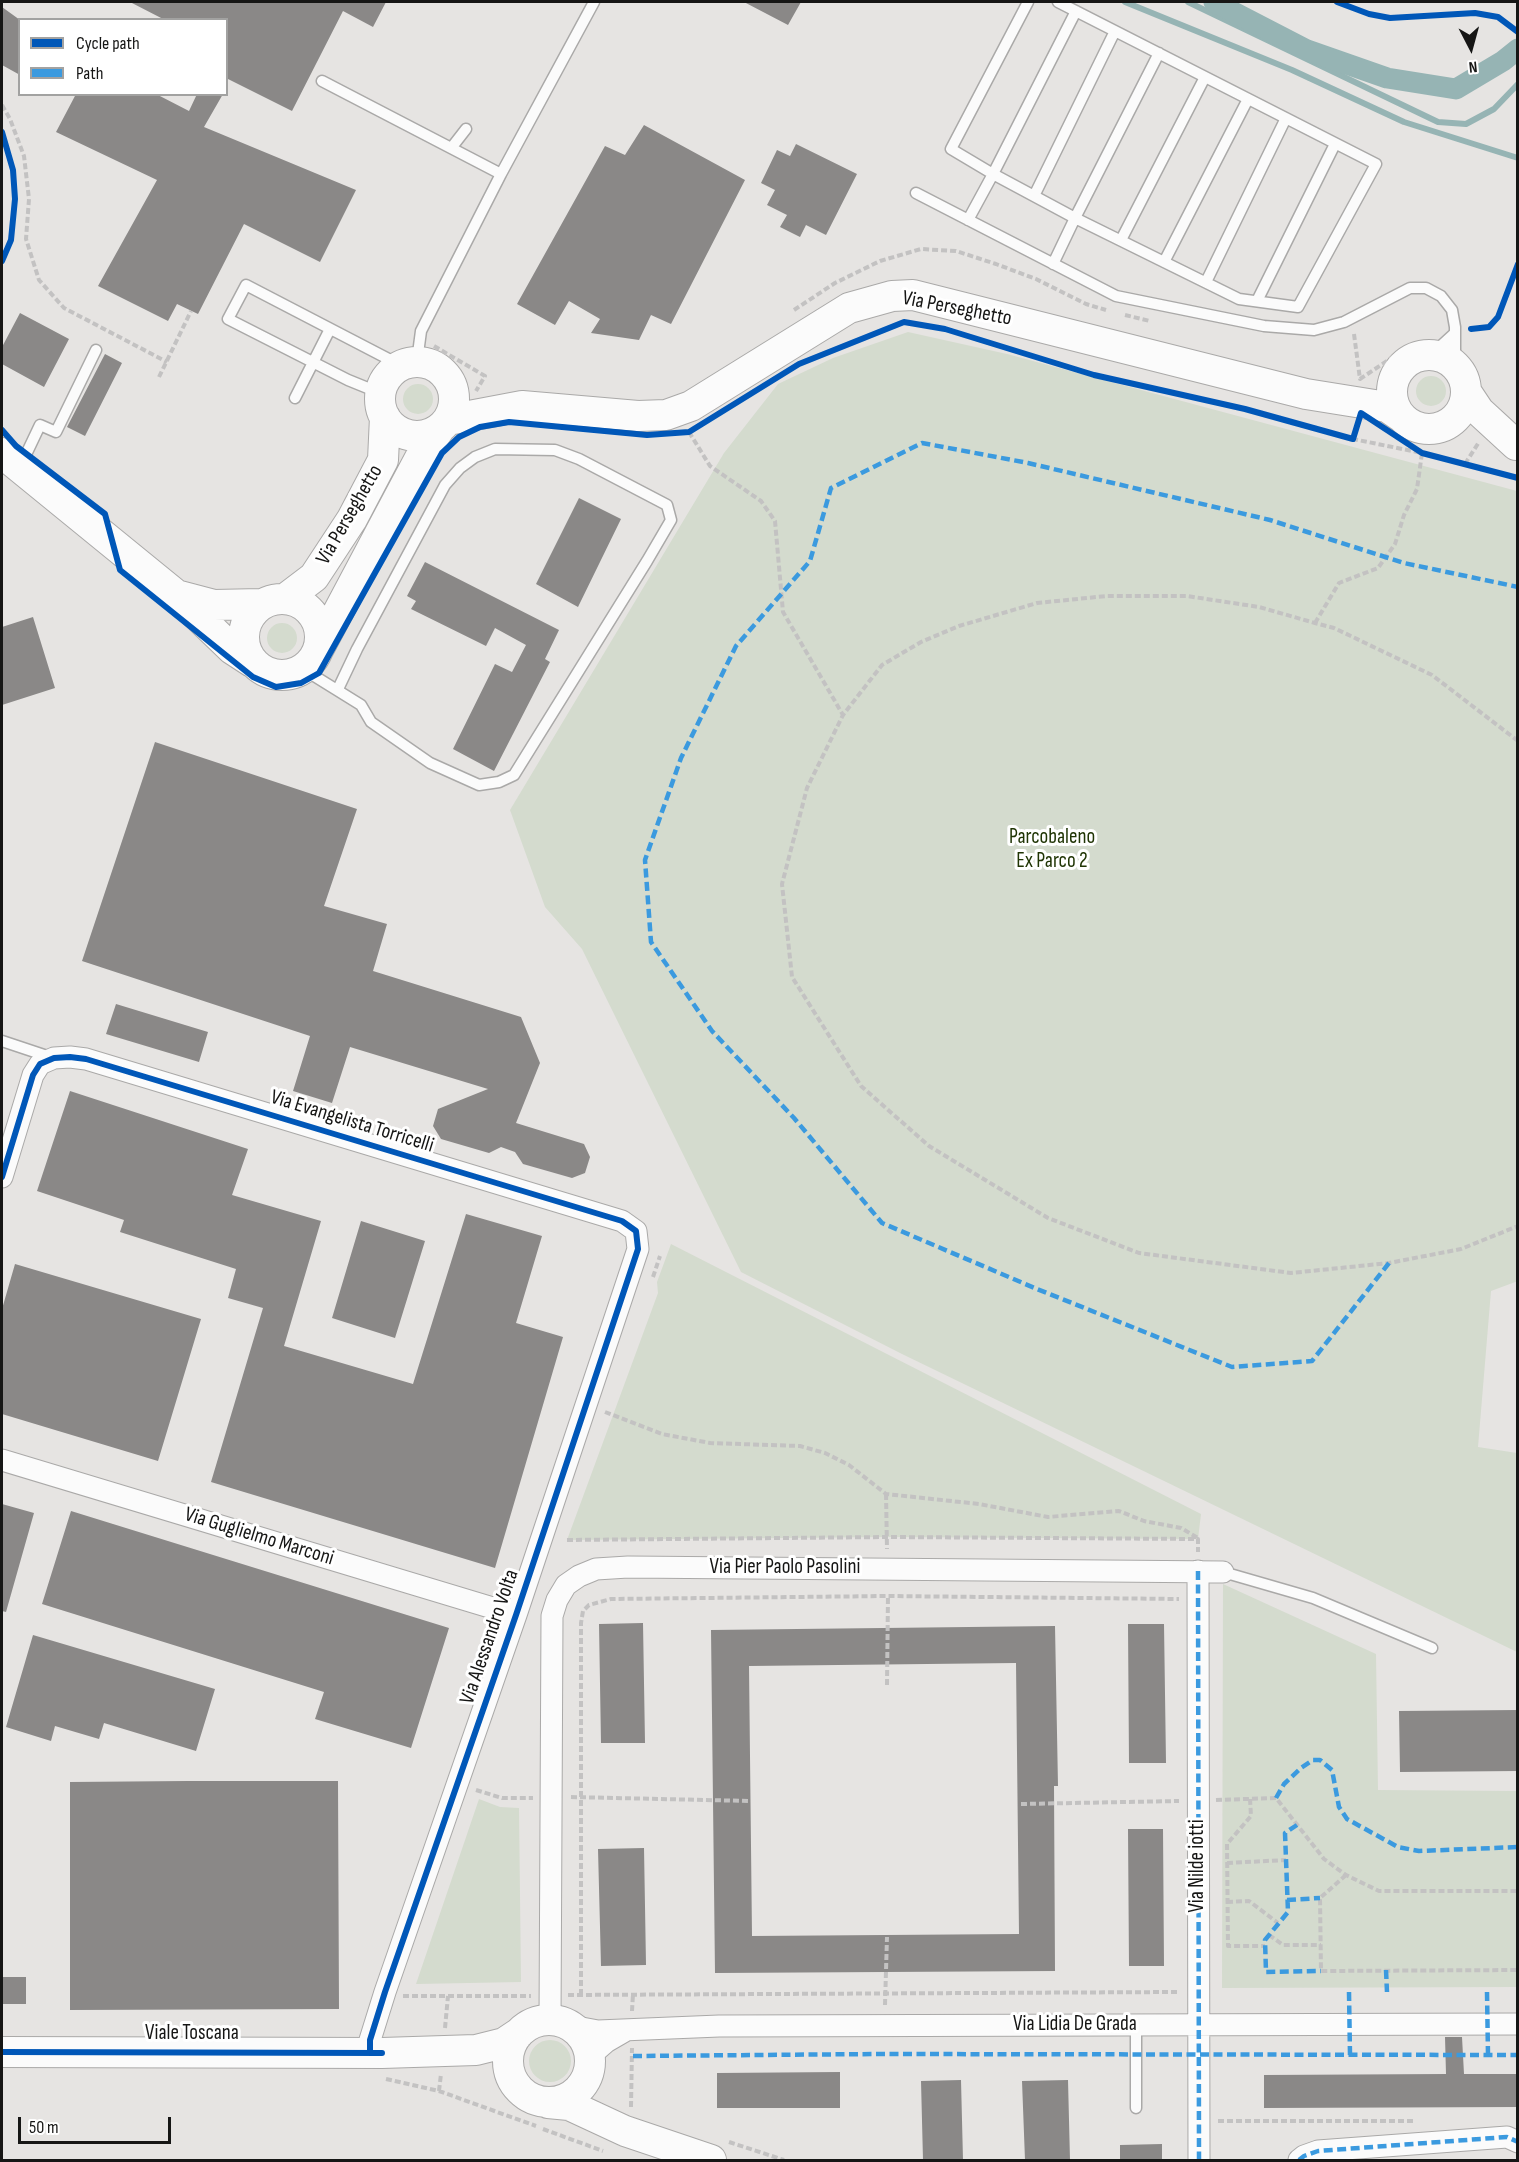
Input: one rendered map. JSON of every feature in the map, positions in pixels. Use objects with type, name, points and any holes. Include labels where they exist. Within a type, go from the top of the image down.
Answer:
[{"type":"street","name":"Via Perseghetto","points":[[311,659],[421,456],[460,413],[522,406],[638,416],[666,415],[690,406],[849,308],[892,296],[913,295],[1306,394],[1387,407],[1398,426]]},
{"type":"street","points":[[412,356],[437,367],[447,375],[455,394],[454,406],[460,413],[425,435],[411,436],[393,428],[382,405],[385,380],[412,356]]},
{"type":"street","points":[[1418,356],[1443,360],[1463,376],[1467,393],[1479,411],[1517,445],[1449,424],[1425,429],[1408,423],[1398,426],[1392,394],[1393,381],[1403,365],[1418,356]]},
{"type":"street","name":"Via Perseghetto","points":[[1354,400],[1377,386],[1403,365]]},
{"type":"street","points":[[447,375],[460,413]]},
{"type":"street","points":[[1449,424],[1462,410],[1467,393]]},
{"type":"street","name":"Via Perseghetto","points":[[273,601],[314,577],[352,519],[383,460],[382,405]]},
{"type":"street","points":[[10,460],[175,594],[232,649],[263,670],[275,675],[289,674],[311,659],[319,629],[314,616],[299,602],[273,601],[214,605],[175,594]]},
{"type":"street","points":[[252,662],[246,650],[244,631],[252,613],[273,601]]},
{"type":"street","points":[[2,1177],[33,1075],[40,1064],[54,1058]]},
{"type":"street","name":"Via Evangelista Torricelli","points":[[54,1058],[86,1059],[622,1221],[636,1231]]},
{"type":"street","name":"Via Alessandro Volta","points":[[376,2061],[370,2040],[385,1992],[516,1616],[638,1249],[636,1231]]},
{"type":"street","name":"Via Guglielmo Marconi","points":[[2,1460],[516,1616]]},
{"type":"street","name":"Via Pier Paolo Pasolini","points":[[557,2014],[550,1797],[552,1616],[557,1600],[566,1585],[579,1576],[596,1569],[628,1567],[1223,1572]]},
{"type":"street","name":"Via Nilde iotti","points":[[1198,1571],[1199,2160]]},
{"type":"street","points":[[622,2117],[594,2091],[590,2062],[582,2036],[557,2014],[535,2022],[519,2033],[511,2044],[508,2059],[509,2072],[516,2087],[533,2100],[569,2105],[622,2117],[711,2160]]},
{"type":"street","name":"Via Lidia De Grada","points":[[557,2014],[597,2031],[719,2026],[1518,2024]]},
{"type":"street","name":"Via Lidia De Grada","points":[[590,2062],[612,2038],[632,2029]]},
{"type":"street","name":"Viale Toscana","points":[[376,2061],[484,2049],[504,2043],[519,2033]]},
{"type":"street","name":"Viale Toscana","points":[[2,2052],[413,2062],[488,2070],[506,2078],[516,2087]]},
{"type":"street","points":[[548,2103],[563,2100],[574,2094],[587,2079],[590,2062]]},
{"type":"street","points":[[1299,2160],[1318,2151],[1507,2137],[1518,2142]]},
{"type":"lane","points":[[382,405],[312,363],[228,319],[241,294],[246,285],[330,329],[412,356],[421,331],[501,174],[594,2]]},
{"type":"lane","points":[[1028,2],[951,149],[1075,218],[1239,299],[1298,307],[1376,164],[1058,2]]},
{"type":"lane","points":[[968,220],[1076,11]]},
{"type":"lane","points":[[1034,196],[1115,31]]},
{"type":"lane","points":[[1053,264],[1159,53]]},
{"type":"lane","points":[[1121,240],[1205,77]]},
{"type":"lane","points":[[322,81],[501,174]]},
{"type":"lane","points":[[1164,262],[1248,99]]},
{"type":"lane","points":[[1206,282],[1286,118]]},
{"type":"lane","points":[[452,147],[466,129]]},
{"type":"lane","points":[[1257,301],[1335,144]]},
{"type":"lane","points":[[916,193],[1116,296],[1293,330],[1314,330],[1344,322],[1410,288],[1426,288],[1441,296],[1452,310],[1455,333],[1443,360]]},
{"type":"lane","points":[[295,398],[330,329]]},
{"type":"lane","points":[[1443,360],[1455,333]]},
{"type":"lane","points":[[10,460],[40,425],[56,432],[96,350]]},
{"type":"lane","points":[[311,659],[338,689],[360,705],[371,722],[430,763],[461,779],[479,785],[499,782],[514,775],[671,520],[667,505],[579,459],[555,450],[495,449],[475,457],[460,468],[445,485],[338,689]]},
{"type":"lane","points":[[2,1041],[54,1058]]},
{"type":"lane","name":"Via Pier Paolo Pasolini","points":[[1223,1572],[1313,1598],[1432,1648]]},
{"type":"lane","points":[[1136,2025],[1136,2108]]},
{"type":"path","points":[[2,105],[10,119],[24,156],[29,198],[26,239],[39,280],[64,308],[167,362]]},
{"type":"path","points":[[159,377],[191,311]]},
{"type":"path","points":[[821,355],[904,322],[914,323]]},
{"type":"path","points":[[1353,439],[1354,334]]},
{"type":"path","points":[[966,336],[1094,375],[1245,409],[1353,439],[1422,453],[1518,478]]},
{"type":"path","points":[[412,356],[436,346],[485,376],[460,413]]},
{"type":"path","points":[[699,426],[689,432],[710,466],[761,501],[775,521],[783,612],[843,715]]},
{"type":"path","points":[[1315,623],[1339,583],[1378,568],[1395,544],[1404,515],[1417,489],[1422,453],[1398,426]]},
{"type":"path","points":[[1465,464],[1480,441]]},
{"type":"path","points":[[1518,741],[1432,675],[1334,628],[1259,607],[1187,596],[1107,596],[1037,603],[959,626],[921,642],[882,664],[843,715],[807,788],[782,884],[792,977],[861,1086],[929,1146],[1048,1218],[1139,1253],[1291,1273],[1389,1263],[1461,1249],[1518,1226]]},
{"type":"path","points":[[605,1412],[662,1434],[710,1443],[800,1446],[825,1453],[849,1465],[886,1494],[979,1504],[1048,1517],[1119,1511],[1144,1521],[1182,1528],[1198,1539]]},
{"type":"path","points":[[886,1494],[887,1685]]},
{"type":"path","points":[[567,1540],[887,1537],[1198,1539]]},
{"type":"path","points":[[1198,1539],[1198,1571]]},
{"type":"path","points":[[581,1995],[581,1623],[583,1611],[589,1605],[611,1599],[888,1596],[1198,1599]]},
{"type":"path","points":[[457,1780],[478,1791],[502,1798],[582,1797],[750,1801]]},
{"type":"path","points":[[1021,1804],[1276,1798],[1324,1859],[1346,1875],[1379,1891],[1518,1891]]},
{"type":"path","points":[[1250,1799],[1251,1816],[1227,1844],[1228,1946],[1265,1946]]},
{"type":"path","points":[[1227,1863],[1286,1860]]},
{"type":"path","points":[[1346,1875],[1320,1898],[1321,1971],[1518,1970]]},
{"type":"path","points":[[1227,1902],[1249,1901],[1278,1923]]},
{"type":"path","points":[[1269,1935],[1283,1945],[1321,1945]]},
{"type":"path","points":[[881,2025],[887,1992],[886,1937]]},
{"type":"path","points":[[385,1992],[406,1997],[448,1996],[557,2014],[581,1995],[1199,1992]]},
{"type":"path","points":[[622,2117],[632,2029],[633,1994]]},
{"type":"path","points":[[445,2031],[448,1996]]},
{"type":"path","points":[[376,2061],[439,2091],[441,2072]]},
{"type":"path","points":[[1199,2121],[1425,2121]]},
{"type":"green space","name":"Parcobaleno Ex Parco 2","points":[[908,332],[1007,354],[1517,491],[1518,1281],[1491,1291],[1478,1447],[1517,1453],[1517,1652],[902,1354],[741,1272],[582,949],[545,907],[510,810],[724,453],[778,384],[833,358]]},
{"type":"green space","points":[[1431,376],[1442,380],[1446,391],[1442,402],[1431,406],[1420,402],[1416,391],[1420,380]]},
{"type":"green space","points":[[418,384],[424,385],[432,393],[432,405],[424,413],[418,414],[412,413],[404,405],[403,399],[404,393],[412,385]]},
{"type":"green space","points":[[282,623],[293,627],[297,638],[293,649],[282,653],[271,649],[267,638],[271,627]]},
{"type":"green space","points":[[671,1244],[1201,1514],[1198,1539],[887,1537],[567,1540],[658,1293],[657,1282]]},
{"type":"green space","points":[[1223,1584],[1376,1654],[1378,1790],[1517,1791],[1517,1987],[1222,1988]]},
{"type":"green space","points":[[479,1799],[500,1807],[519,1808],[521,1982],[416,1984]]},
{"type":"green space","points":[[550,2040],[558,2041],[565,2046],[570,2053],[570,2069],[565,2076],[558,2081],[550,2082],[542,2081],[535,2076],[530,2069],[529,2061],[530,2053],[535,2046],[542,2041]]},
{"type":"building","points":[[130,2],[386,2],[373,27],[343,11],[292,111],[228,79],[228,18],[161,18]]},
{"type":"building","points":[[744,2],[801,2],[788,25]]},
{"type":"building","points":[[2,7],[18,19],[18,74],[2,65]]},
{"type":"building","points":[[75,96],[160,96],[189,111],[196,96],[222,96],[204,127],[356,190],[320,262],[244,224],[198,314],[177,304],[168,321],[98,286],[157,180],[56,132]]},
{"type":"building","points":[[644,125],[745,180],[671,324],[651,315],[639,340],[591,333],[600,319],[569,301],[555,325],[517,304],[605,146],[625,155]]},
{"type":"building","points":[[796,144],[857,174],[826,235],[806,225],[800,237],[780,227],[787,215],[767,205],[775,190],[761,183],[777,150],[790,156]]},
{"type":"building","points":[[20,313],[69,339],[44,387],[2,364],[2,347]]},
{"type":"building","points":[[105,354],[122,363],[85,436],[67,427]]},
{"type":"building","points":[[579,498],[621,519],[578,607],[536,584]]},
{"type":"building","points":[[425,562],[559,630],[545,659],[550,662],[494,771],[453,749],[495,664],[512,672],[526,645],[495,628],[486,646],[411,609],[416,601],[407,596]]},
{"type":"building","points":[[33,617],[55,688],[2,705],[2,627]]},
{"type":"building","points":[[155,742],[357,809],[324,906],[387,924],[373,971],[521,1017],[540,1063],[516,1123],[584,1144],[590,1157],[585,1173],[572,1178],[523,1164],[515,1152],[501,1147],[489,1153],[441,1139],[433,1126],[438,1109],[488,1089],[350,1047],[332,1103],[293,1091],[310,1036],[82,961]]},
{"type":"building","points":[[116,1004],[208,1032],[199,1062],[106,1034]]},
{"type":"building","points":[[70,1091],[248,1149],[232,1195],[321,1221],[284,1346],[413,1384],[466,1214],[542,1236],[516,1323],[563,1337],[495,1568],[211,1482],[263,1308],[228,1298],[236,1269],[120,1232],[124,1220],[37,1191]]},
{"type":"building","points":[[361,1221],[425,1241],[395,1338],[332,1318]]},
{"type":"building","points":[[15,1264],[201,1319],[158,1461],[2,1414],[2,1309]]},
{"type":"building","points":[[2,1504],[34,1513],[6,1612],[2,1611]]},
{"type":"building","points":[[71,1511],[449,1628],[411,1748],[315,1719],[324,1692],[42,1604]]},
{"type":"building","points":[[643,1623],[645,1743],[601,1743],[599,1624]]},
{"type":"building","points":[[1128,1624],[1164,1624],[1166,1763],[1129,1763]]},
{"type":"building","points":[[1055,1626],[1058,1786],[1054,1786],[1055,1971],[715,1973],[711,1630]],"holes":[[[1016,1663],[1019,1934],[752,1936],[749,1666]]]},
{"type":"building","points":[[33,1635],[215,1689],[196,1751],[104,1723],[99,1739],[55,1726],[51,1741],[6,1727]]},
{"type":"building","points":[[1518,1710],[1518,1771],[1400,1772],[1399,1711]]},
{"type":"building","points":[[338,1781],[339,2009],[70,2010],[70,1782]]},
{"type":"building","points":[[1128,1829],[1163,1829],[1164,1966],[1129,1966]]},
{"type":"building","points":[[644,1848],[646,1965],[601,1966],[598,1849]]},
{"type":"building","points":[[2,1977],[26,1977],[26,2004],[2,2004]]},
{"type":"building","points":[[1445,2037],[1462,2037],[1464,2074],[1518,2074],[1518,2107],[1264,2108],[1264,2075],[1446,2074]]},
{"type":"building","points":[[840,2072],[840,2108],[717,2108],[717,2073]]},
{"type":"building","points":[[961,2080],[963,2160],[923,2160],[921,2081]]},
{"type":"building","points":[[1068,2080],[1070,2160],[1025,2160],[1022,2081]]},
{"type":"building","points":[[1162,2144],[1162,2160],[1120,2160],[1120,2145]]},
{"type":"waterway","points":[[1125,2],[1292,70],[1404,122],[1518,158]]},
{"type":"waterway","points":[[1188,2],[1438,122],[1466,124],[1494,109],[1518,84]]},
{"type":"waterway","points":[[1214,2],[1307,50],[1387,78],[1456,89],[1503,61],[1518,49]]},
{"type":"marked path","points":[[1389,1263],[1312,1361],[1232,1367],[1037,1289],[882,1223],[794,1118],[712,1031],[651,942],[645,860],[681,758],[736,646],[810,561],[831,488],[922,443],[1028,463],[1270,520],[1404,563],[1518,587]]},
{"type":"marked path","points":[[1198,1571],[1199,2160]]},
{"type":"marked path","points":[[1276,1798],[1284,1784],[1301,1768],[1313,1760],[1320,1760],[1332,1770],[1339,1807],[1347,1819],[1398,1847],[1419,1851],[1518,1847]]},
{"type":"marked path","points":[[1297,1825],[1285,1833],[1288,1912],[1265,1940],[1266,1972],[1321,1971]]},
{"type":"marked path","points":[[1287,1900],[1320,1898]]},
{"type":"marked path","points":[[1386,1970],[1387,1992]]},
{"type":"marked path","points":[[1349,1992],[1350,2055]]},
{"type":"marked path","points":[[1487,1992],[1488,2055]]},
{"type":"marked path","points":[[633,2056],[1518,2055]]},
{"type":"marked path","points":[[1299,2160],[1318,2151],[1507,2137],[1518,2142]]},
{"type":"cycle path","points":[[1337,2],[1369,14],[1390,18],[1475,13],[1498,17],[1518,32]]},
{"type":"cycle path","points":[[2,132],[13,170],[15,199],[11,240],[2,261]]},
{"type":"cycle path","points":[[1471,329],[1489,327],[1498,317],[1518,264]]},
{"type":"cycle path","points":[[2,430],[16,446],[105,514],[120,570],[253,677],[276,687],[301,683],[319,673],[442,453],[459,437],[480,427],[509,422],[647,435],[689,432],[799,364],[904,322],[945,329],[1094,375],[1245,409],[1353,439],[1361,413],[1422,453],[1518,478]]},
{"type":"cycle path","points":[[2,1177],[33,1075],[40,1064],[54,1058],[70,1057],[86,1059],[622,1221],[636,1231],[638,1249],[516,1615],[385,1992],[370,2040],[370,2053]]},
{"type":"cycle path","points":[[2,2052],[382,2053]]}]
